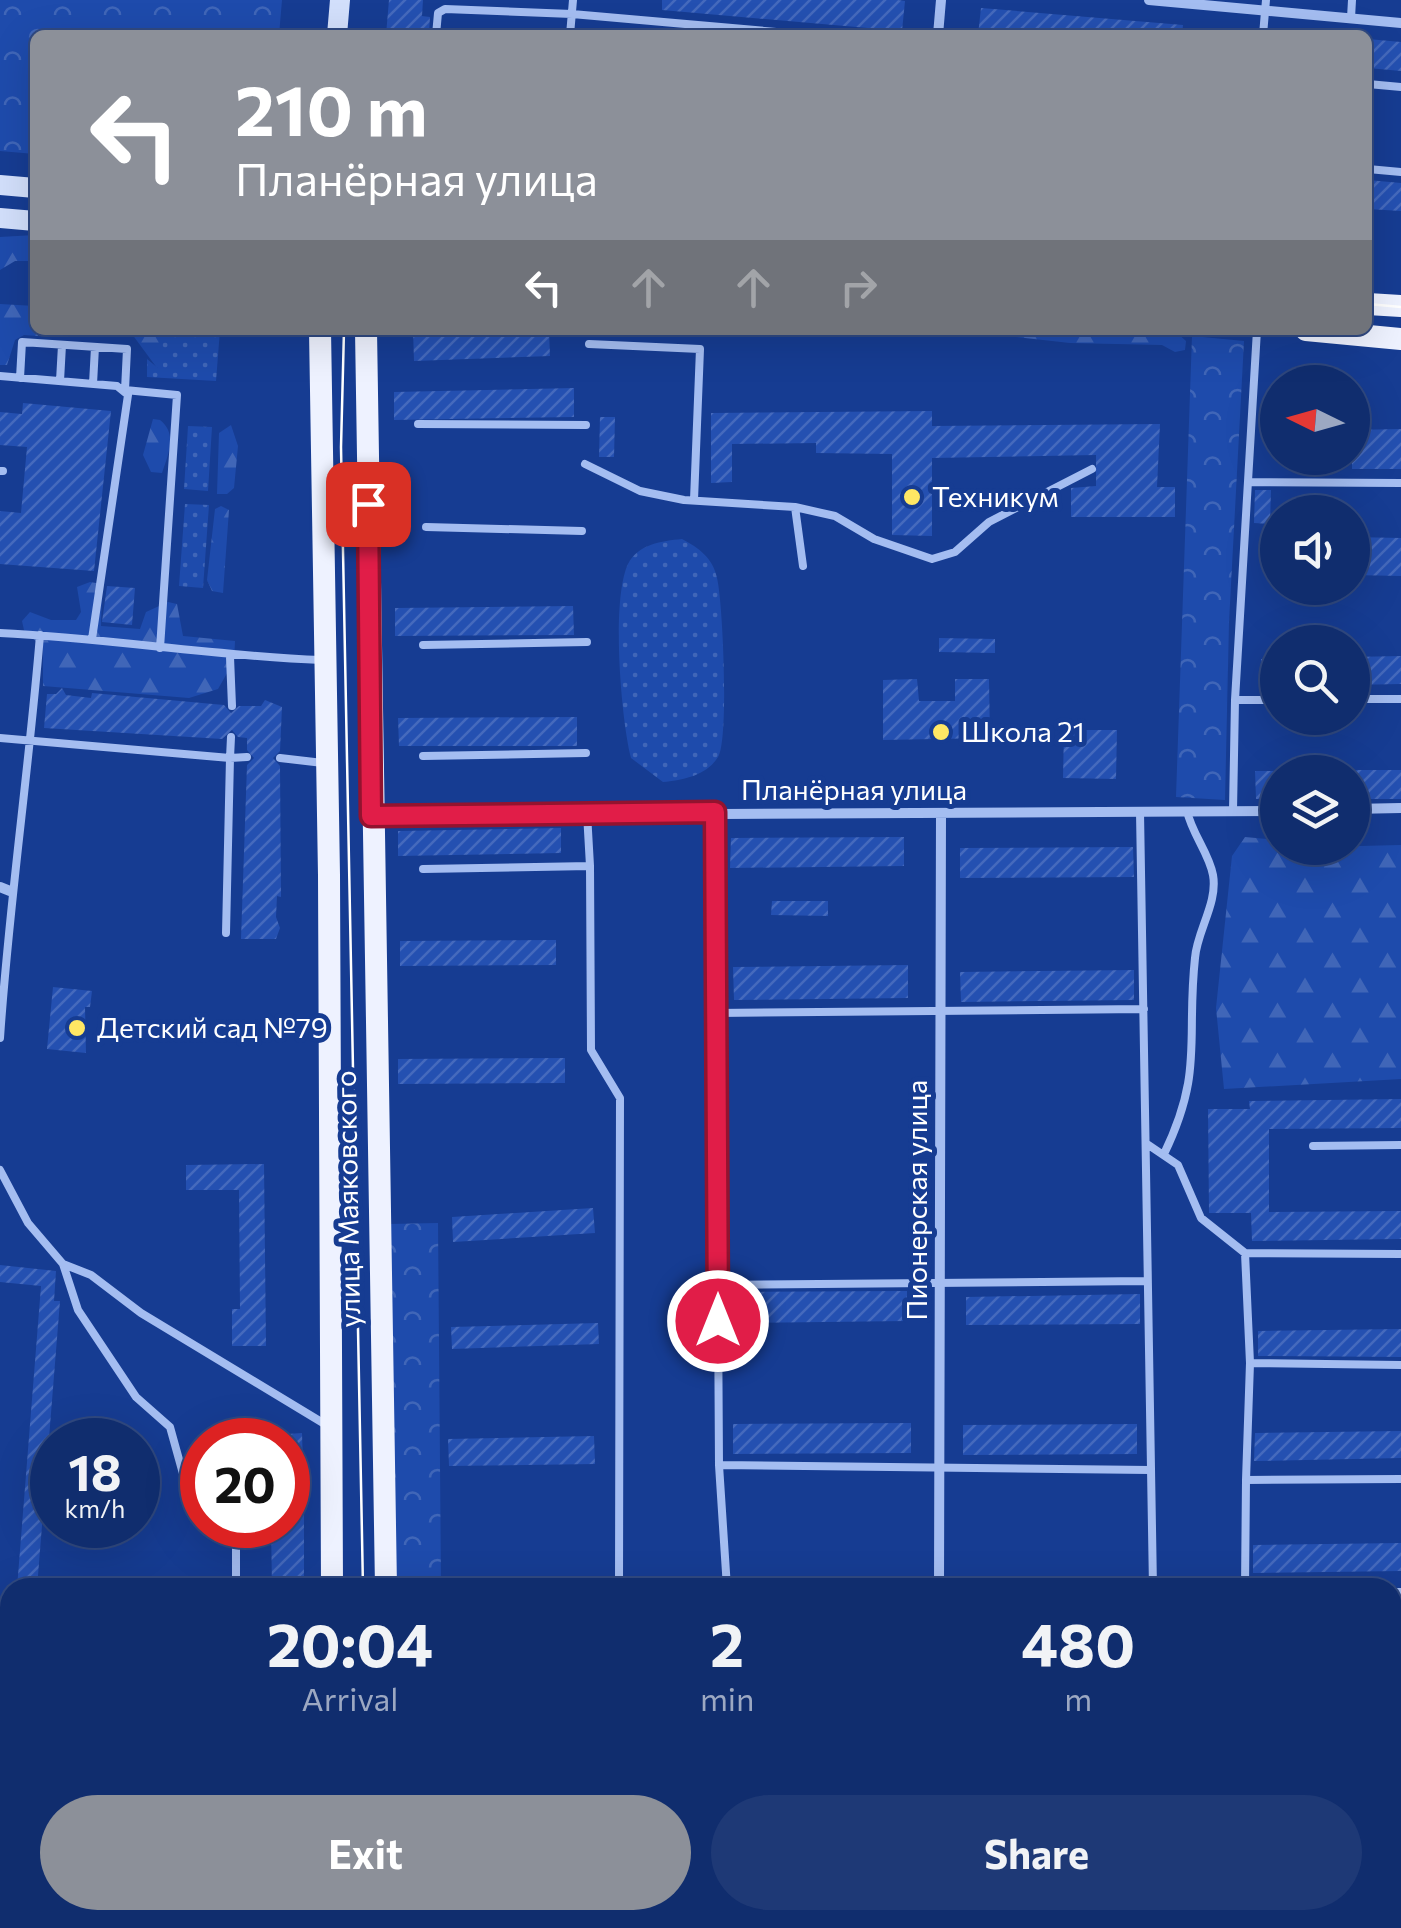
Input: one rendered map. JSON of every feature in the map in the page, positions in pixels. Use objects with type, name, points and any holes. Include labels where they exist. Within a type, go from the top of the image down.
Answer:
[{"type":"main road","points":[[338,30],[340,0]]},
{"type":"main road","points":[[0,185],[30,188]]},
{"type":"main road","points":[[0,218],[30,220]]},
{"type":"main road","points":[[1372,304],[1401,306]]},
{"type":"main road","name":"улица Маяковского","points":[[320,335],[332,1578]]},
{"type":"main road","name":"улица Маяковского","points":[[366,335],[386,1578]]},
{"type":"main road","points":[[1359,335],[1401,339]]},
{"type":"street","points":[[938,30],[941,0]]},
{"type":"street","points":[[1148,0],[1266,5],[1401,23]]},
{"type":"street","points":[[1370,809],[1401,808]]},
{"type":"street","name":"Планёрная улица","points":[[371,816],[1260,811]]},
{"type":"street","name":"Пионерская улица","points":[[939,1578],[941,813]]},
{"type":"lane","points":[[570,30],[573,0]]},
{"type":"lane","points":[[1350,18],[1352,0]]},
{"type":"lane","points":[[1264,30],[1266,5]]},
{"type":"lane","points":[[436,30],[438,13],[444,9],[572,14],[754,30]]},
{"type":"lane","points":[[1372,84],[1401,88]]},
{"type":"lane","points":[[1372,169],[1401,172]]},
{"type":"lane","points":[[1233,812],[1235,700],[1257,335]]},
{"type":"lane","points":[[20,378],[22,342],[127,348],[128,400],[92,639]]},
{"type":"lane","points":[[589,344],[700,349],[694,500]]},
{"type":"lane","points":[[60,381],[62,345]]},
{"type":"lane","points":[[93,384],[95,347]]},
{"type":"lane","points":[[0,376],[177,394],[160,648]]},
{"type":"lane","points":[[418,424],[586,425]]},
{"type":"lane","points":[[585,464],[640,490],[694,500],[796,507],[835,516],[874,539],[932,558],[955,552],[989,522],[1092,469]]},
{"type":"lane","points":[[1248,482],[1401,483]]},
{"type":"lane","points":[[796,507],[803,566]]},
{"type":"lane","points":[[426,528],[582,531]]},
{"type":"lane","points":[[0,633],[92,639],[230,657],[325,660]]},
{"type":"lane","points":[[0,1038],[5,889],[32,741],[40,635]]},
{"type":"lane","points":[[423,645],[586,642]]},
{"type":"lane","points":[[230,657],[232,706]]},
{"type":"lane","points":[[1370,699],[1401,699]]},
{"type":"lane","points":[[1235,700],[1260,700]]},
{"type":"lane","points":[[226,933],[231,737]]},
{"type":"lane","points":[[0,738],[247,757]]},
{"type":"lane","points":[[424,756],[586,753]]},
{"type":"lane","points":[[280,758],[327,764]]},
{"type":"lane","points":[[1164,1154],[1184,1113],[1194,1070],[1194,958],[1214,877],[1192,834],[1188,811]]},
{"type":"lane","points":[[715,812],[719,1465],[725,1578]]},
{"type":"lane","points":[[1140,812],[1153,1578]]},
{"type":"lane","points":[[586,813],[590,866],[590,1045],[620,1098],[619,1578]]},
{"type":"lane","points":[[423,869],[590,866]]},
{"type":"lane","points":[[716,1013],[1144,1010]]},
{"type":"lane","points":[[1147,1144],[1164,1154],[1184,1176],[1201,1218],[1245,1253],[1401,1254]]},
{"type":"lane","points":[[1312,1146],[1401,1145]]},
{"type":"lane","points":[[0,1170],[28,1223],[63,1264],[78,1310],[136,1398],[170,1427],[180,1462]]},
{"type":"lane","points":[[1245,1253],[1250,1362],[1245,1578]]},
{"type":"lane","points":[[63,1264],[91,1276],[140,1313],[331,1428]]},
{"type":"lane","points":[[718,1285],[1147,1282]]},
{"type":"lane","points":[[1250,1362],[1401,1365]]},
{"type":"lane","points":[[719,1465],[939,1471],[1150,1470]]},
{"type":"lane","points":[[1246,1480],[1401,1479]]},
{"type":"lane","points":[[236,1548],[236,1578]]},
{"type":"green space","points":[[0,0],[282,0],[279,30],[30,30],[30,154],[0,151]]},
{"type":"green space","points":[[30,235],[30,261],[15,261],[0,270],[0,237]]},
{"type":"green space","points":[[0,304],[30,306],[30,335],[38,336],[24,335],[15,340],[7,365],[0,365]]},
{"type":"green space","points":[[133,335],[161,337],[163,366],[157,368]]},
{"type":"green space","points":[[156,335],[220,335],[216,381],[147,377],[147,359],[158,368],[161,338]]},
{"type":"green space","points":[[999,335],[1179,335],[1186,341],[1185,350],[1175,352],[1162,345],[1070,343]]},
{"type":"green space","points":[[1192,336],[1244,341],[1229,622],[1225,800],[1176,797]]},
{"type":"green space","points":[[153,419],[166,426],[170,438],[162,473],[151,472],[143,455]]},
{"type":"green space","points":[[231,425],[238,446],[234,488],[227,494],[217,494],[219,433]]},
{"type":"green space","points":[[188,426],[212,427],[208,491],[184,489]]},
{"type":"green space","points":[[185,504],[209,505],[203,588],[179,586]]},
{"type":"green space","points":[[221,506],[229,510],[223,593],[212,591],[207,580],[215,509]]},
{"type":"green space","points":[[682,539],[704,554],[717,578],[723,641],[723,726],[718,757],[707,769],[694,776],[663,782],[631,758],[621,689],[620,604],[632,557],[651,545]]},
{"type":"green space","points":[[90,582],[102,584],[101,626],[140,629],[146,612],[168,602],[177,604],[183,636],[235,641],[234,661],[218,689],[189,698],[43,686],[43,648],[24,630],[22,621],[30,612],[51,620],[76,620],[81,612],[77,587]]},
{"type":"green space","points":[[1245,837],[1260,838],[1260,865],[1370,865],[1370,846],[1401,845],[1401,1079],[1224,1089],[1216,1008],[1232,856]]},
{"type":"green space","points":[[438,1223],[441,1578],[390,1578],[389,1224]]},
{"type":"building","points":[[389,0],[423,0],[422,16],[430,17],[429,30],[386,30]]},
{"type":"building","points":[[662,0],[905,1],[902,30],[662,10]]},
{"type":"building","points":[[981,8],[1183,25],[1182,30],[979,30]]},
{"type":"building","points":[[1372,39],[1401,42],[1401,71],[1372,68]]},
{"type":"building","points":[[1372,180],[1401,183],[1401,211],[1372,209]]},
{"type":"building","points":[[413,335],[549,335],[550,356],[414,361]]},
{"type":"building","points":[[574,388],[574,417],[394,420],[394,392]]},
{"type":"building","points":[[23,403],[111,411],[94,571],[0,564],[0,511],[21,513],[27,447],[0,445],[0,412],[22,414]]},
{"type":"building","name":"Техникум","points":[[932,411],[932,426],[1160,424],[1157,487],[1175,487],[1175,517],[1071,517],[1071,488],[1096,486],[1096,455],[932,458],[932,536],[892,535],[892,454],[816,453],[816,443],[732,444],[732,482],[711,483],[711,413]]},
{"type":"building","points":[[600,417],[615,417],[614,457],[599,457]]},
{"type":"building","points":[[1401,429],[1401,469],[1370,469],[1370,430]]},
{"type":"building","points":[[1255,490],[1271,490],[1271,495],[1260,495],[1260,523],[1254,523]]},
{"type":"building","points":[[1370,537],[1401,538],[1401,576],[1370,575]]},
{"type":"building","points":[[107,586],[135,588],[132,625],[102,622]]},
{"type":"building","points":[[573,606],[574,635],[395,636],[395,608]]},
{"type":"building","points":[[939,638],[995,639],[995,653],[939,652]]},
{"type":"building","points":[[1401,656],[1401,684],[1370,685],[1370,657]]},
{"type":"building","points":[[917,679],[919,701],[955,701],[955,679],[989,679],[990,738],[883,740],[883,680]]},
{"type":"building","points":[[62,688],[66,695],[91,698],[92,693],[224,705],[231,713],[239,706],[261,706],[265,700],[282,707],[280,751],[273,758],[280,766],[281,897],[277,896],[280,928],[276,939],[241,939],[247,765],[254,758],[247,750],[247,738],[238,737],[232,730],[222,739],[44,728],[47,694],[56,694]]},
{"type":"building","points":[[577,717],[577,746],[399,746],[398,718]]},
{"type":"building","points":[[1064,730],[1117,730],[1116,779],[1063,778]]},
{"type":"building","points":[[1370,770],[1401,770],[1401,799],[1370,799]]},
{"type":"building","points":[[1255,771],[1260,771],[1260,799],[1256,799]]},
{"type":"building","points":[[561,828],[561,853],[398,856],[398,831]]},
{"type":"building","points":[[904,837],[904,866],[730,868],[731,838]]},
{"type":"building","points":[[1133,847],[1134,877],[960,878],[960,848]]},
{"type":"building","points":[[772,901],[828,901],[828,916],[771,915]]},
{"type":"building","points":[[556,940],[556,965],[400,966],[400,941]]},
{"type":"building","points":[[908,965],[908,998],[734,1000],[733,967]]},
{"type":"building","points":[[1134,970],[1134,1000],[961,1002],[960,972]]},
{"type":"building","points":[[53,987],[92,991],[90,1007],[85,1007],[86,1053],[47,1049]]},
{"type":"building","points":[[565,1058],[565,1083],[398,1084],[398,1059]]},
{"type":"building","points":[[1401,1099],[1401,1128],[1269,1129],[1269,1212],[1401,1211],[1401,1239],[1252,1241],[1251,1213],[1209,1213],[1208,1109],[1250,1109],[1249,1101]]},
{"type":"building","points":[[264,1164],[266,1346],[232,1346],[232,1309],[240,1309],[239,1190],[186,1190],[186,1165]]},
{"type":"building","points":[[593,1208],[595,1233],[453,1242],[452,1217]]},
{"type":"building","points":[[0,1265],[56,1271],[54,1301],[60,1301],[51,1418],[31,1418],[41,1286],[0,1282]]},
{"type":"building","points":[[907,1291],[907,1321],[732,1323],[732,1292]]},
{"type":"building","points":[[1140,1294],[1140,1324],[966,1325],[966,1297]]},
{"type":"building","points":[[598,1323],[599,1344],[452,1349],[451,1327]]},
{"type":"building","points":[[1401,1329],[1401,1357],[1258,1356],[1258,1331]]},
{"type":"building","points":[[911,1423],[911,1453],[733,1454],[733,1424]]},
{"type":"building","points":[[30,1424],[30,1548],[40,1548],[38,1578],[18,1578]]},
{"type":"building","points":[[1137,1424],[1137,1454],[963,1455],[963,1425]]},
{"type":"building","points":[[1401,1431],[1401,1458],[1254,1461],[1255,1433]]},
{"type":"building","points":[[594,1436],[595,1464],[449,1466],[448,1439]]},
{"type":"building","points":[[1401,1543],[1401,1571],[1253,1573],[1253,1545]]},
{"type":"building","points":[[271,1548],[304,1548],[304,1578],[272,1578]]},
{"type":"tram line","points":[[1372,304],[1401,307]]},
{"type":"tram line","points":[[344,335],[341,447],[363,1578]]},
{"type":"place","name":"Техникум","points":[[912,497]]},
{"type":"place","name":"Школа 21","points":[[941,732]]},
{"type":"place","name":"Детский сад №79","points":[[77,1028]]},
{"type":"route","points":[[368,504],[371,816],[715,812],[718,1321]]}]
